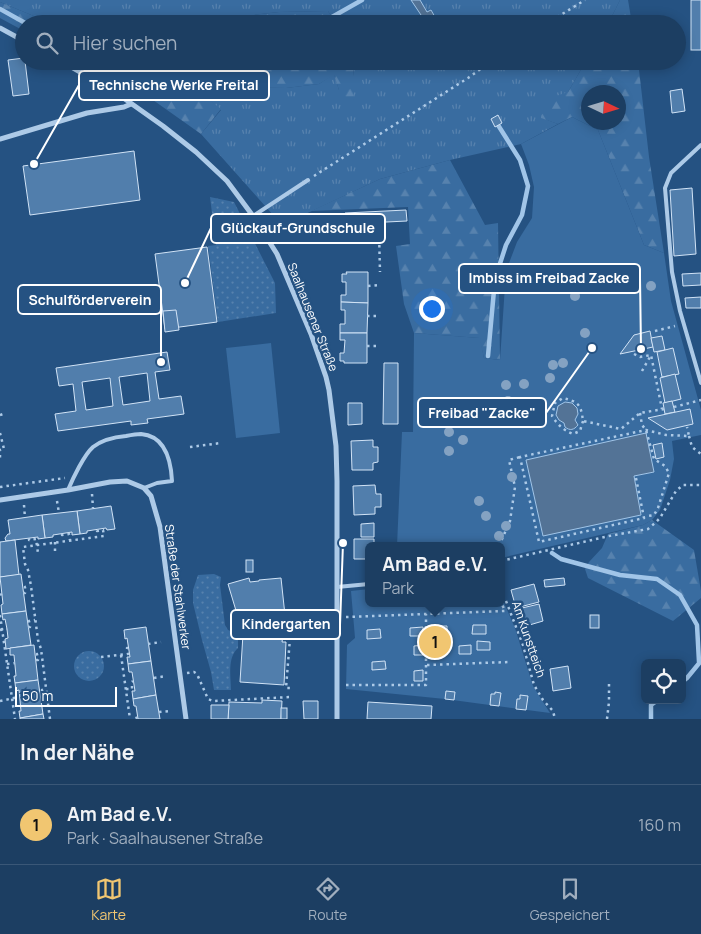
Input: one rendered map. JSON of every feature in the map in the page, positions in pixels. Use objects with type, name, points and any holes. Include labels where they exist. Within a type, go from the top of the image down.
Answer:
[{"type":"street","points":[[0,28],[15,36]]},
{"type":"street","name":"Saalhausener Straße","points":[[77,70],[115,92],[196,152],[227,181],[253,216],[277,254],[311,334],[326,376],[336,446],[337,719]]},
{"type":"street","points":[[0,139],[87,112],[124,107],[131,104]]},
{"type":"street","points":[[0,500],[110,482],[127,481],[144,488]]},
{"type":"street","name":"Straße der Stahlwerker","points":[[144,488],[151,496],[160,527],[186,719]]},
{"type":"lane","points":[[701,145],[671,173],[665,188],[672,272],[680,311],[701,383]]},
{"type":"lane","points":[[253,216],[308,180]]},
{"type":"lane","points":[[68,490],[78,468],[92,448],[118,436],[142,434],[152,437],[163,446],[172,469],[172,481],[157,483],[144,488]]},
{"type":"lane","points":[[337,587],[365,584]]},
{"type":"path","points":[[561,15],[585,0]]},
{"type":"path","points":[[308,180],[479,70]]},
{"type":"path","points":[[379,232],[380,272]]},
{"type":"path","points":[[368,286],[380,285]]},
{"type":"path","points":[[367,316],[379,316]]},
{"type":"path","points":[[654,331],[678,326]]},
{"type":"path","points":[[367,346],[380,346]]},
{"type":"path","points":[[634,354],[640,357],[651,355]]},
{"type":"path","points":[[642,371],[651,355]]},
{"type":"path","points":[[621,429],[640,414],[663,409],[651,355]]},
{"type":"path","points":[[563,398],[574,400],[581,409],[583,421],[580,431],[574,434],[564,430],[552,416],[555,404],[563,398]]},
{"type":"path","points":[[674,407],[701,400]]},
{"type":"path","points":[[640,414],[654,459],[665,466],[669,473],[658,508],[654,515],[648,515]]},
{"type":"path","points":[[583,421],[621,429]]},
{"type":"path","points":[[687,427],[692,447],[701,454]]},
{"type":"path","points":[[621,429],[623,435]]},
{"type":"path","points":[[501,542],[510,521],[515,487],[509,460],[646,430],[666,436],[689,436]]},
{"type":"path","points":[[0,433],[4,449],[0,450]]},
{"type":"path","points":[[190,447],[221,443]]},
{"type":"path","points":[[520,457],[539,542],[644,518],[636,478]]},
{"type":"path","points":[[0,487],[74,476]]},
{"type":"path","points":[[505,560],[648,529],[660,518],[676,491],[683,486],[701,485]]},
{"type":"path","points":[[92,494],[93,508]]},
{"type":"path","points":[[57,499],[59,513]]},
{"type":"path","points":[[24,504],[25,518]]},
{"type":"path","points":[[648,515],[655,511]]},
{"type":"path","points":[[648,515],[650,520]]},
{"type":"path","points":[[50,719],[31,586],[23,547],[104,536],[103,530],[97,530]]},
{"type":"path","points":[[62,534],[69,534],[70,540]]},
{"type":"path","points":[[29,538],[29,540],[36,539],[38,553]]},
{"type":"path","points":[[55,542],[55,551]]},
{"type":"path","points":[[24,593],[25,587],[31,586]]},
{"type":"path","name":"Am Kunstteich","points":[[505,600],[520,637],[534,685],[543,700],[553,711],[555,719]]},
{"type":"path","points":[[353,616],[505,611],[503,607]]},
{"type":"path","points":[[347,685],[426,685],[426,614]]},
{"type":"path","points":[[0,615],[15,719]]},
{"type":"path","points":[[28,627],[30,627],[29,621],[36,620]]},
{"type":"path","points":[[291,688],[286,688],[290,638],[288,623],[295,622]]},
{"type":"path","points":[[1,631],[7,629]]},
{"type":"path","points":[[283,638],[290,638]]},
{"type":"path","points":[[148,644],[161,642]]},
{"type":"path","points":[[101,657],[128,654],[128,648]]},
{"type":"path","points":[[36,660],[38,660],[37,654],[41,654]]},
{"type":"path","points":[[121,655],[130,719]]},
{"type":"path","points":[[427,665],[509,662]]},
{"type":"path","points":[[7,664],[15,663]]},
{"type":"path","points":[[186,673],[194,672],[197,674],[208,698],[213,701],[291,697]]},
{"type":"path","points":[[154,678],[166,676]]},
{"type":"path","points":[[126,690],[132,689],[133,681]]},
{"type":"path","points":[[607,719],[609,684]]},
{"type":"path","points":[[40,696],[43,696],[42,690],[46,689]]},
{"type":"path","points":[[0,701],[19,698]]},
{"type":"path","points":[[159,712],[170,711]]},
{"type":"green space","points":[[0,0],[620,0],[612,15],[330,15],[328,11],[279,12],[253,15],[31,15],[0,2]]},
{"type":"green space","points":[[620,0],[628,0],[630,15],[612,15]]},
{"type":"green space","points":[[0,2],[31,15],[15,15],[15,26],[0,18]]},
{"type":"green space","points":[[328,11],[330,15],[253,15],[279,12]]},
{"type":"green space","points":[[101,70],[353,70],[354,100],[338,99],[339,90],[334,75],[319,84],[286,88],[208,87],[203,95],[221,109],[201,134],[136,88]]},
{"type":"green space","points":[[353,70],[581,70],[568,92],[542,118],[558,124],[521,144],[450,160],[380,179],[282,225],[201,134],[221,110],[203,95],[208,87],[286,88],[319,84],[334,74],[339,90],[354,100]]},
{"type":"green space","points":[[581,70],[639,70],[649,157],[664,253],[644,245],[598,130],[626,130],[626,85],[581,85],[581,122],[572,117],[558,124],[541,118],[541,101],[568,92]]},
{"type":"green space","points":[[572,117],[581,122],[581,130],[598,130],[644,245],[664,253],[671,301],[701,410],[701,435],[672,441],[674,459],[670,480],[660,510],[652,520],[643,525],[505,557],[505,542],[397,542],[402,432],[413,432],[414,333],[480,338],[484,358],[500,360],[506,271],[517,242],[532,218],[534,187],[529,165],[521,144]]},
{"type":"green space","points":[[450,160],[485,225],[498,223],[500,360],[484,358],[479,338],[414,333],[404,304],[396,246],[410,244],[408,207],[311,211],[380,179]]},
{"type":"green space","points":[[210,197],[234,202],[275,283],[276,313],[218,322],[208,246],[216,245]]},
{"type":"green space","points":[[271,343],[280,433],[236,438],[226,348]]},
{"type":"green space","points":[[652,520],[694,550],[701,598],[673,621],[588,578],[585,569],[602,548],[608,534],[643,525]]},
{"type":"green space","points":[[214,574],[221,577],[220,585],[225,625],[228,630],[238,634],[238,648],[231,662],[231,690],[214,690],[193,603],[193,590],[198,575]]},
{"type":"green space","points":[[365,589],[365,607],[505,607],[505,605],[515,628],[533,686],[550,713],[445,699],[346,689],[347,645],[355,638],[351,591]]},
{"type":"green space","points":[[89,651],[100,655],[104,666],[100,677],[89,681],[78,677],[74,666],[78,655]]},
{"type":"shaded area","points":[[411,0],[420,0],[427,12],[431,10],[434,15],[421,15]]},
{"type":"shaded area","points":[[565,402],[572,403],[577,408],[578,414],[575,420],[578,425],[572,429],[565,427],[564,423],[556,415],[558,406]]},
{"type":"shaded area","points":[[646,433],[654,472],[634,476],[641,515],[543,536],[526,460]]},
{"type":"building","points":[[691,0],[701,0],[701,50],[691,50]]},
{"type":"building","points":[[15,59],[15,70],[26,70],[29,94],[13,96],[8,60]]},
{"type":"building","points":[[682,89],[685,111],[672,113],[670,91]]},
{"type":"building","points":[[498,115],[502,123],[495,127],[491,119]]},
{"type":"building","points":[[134,151],[140,200],[30,215],[23,166]]},
{"type":"building","points":[[692,188],[696,254],[674,256],[670,190]]},
{"type":"building","points":[[406,210],[407,221],[345,224],[345,213]]},
{"type":"building","points":[[207,247],[217,322],[165,329],[155,254]]},
{"type":"building","points":[[346,272],[368,272],[368,303],[341,302],[341,295],[346,295],[346,282],[342,282],[342,274],[347,274]]},
{"type":"building","points":[[701,273],[701,285],[683,286],[682,274]]},
{"type":"building","points":[[701,297],[701,308],[686,308],[685,298]]},
{"type":"building","points":[[341,302],[368,303],[367,333],[340,333],[340,324],[345,324],[345,310],[341,310]]},
{"type":"building","points":[[176,310],[179,330],[165,332],[163,311]]},
{"type":"building","points":[[650,331],[653,347],[620,354],[634,335]]},
{"type":"building","points":[[340,333],[367,333],[367,363],[344,363],[344,361],[340,361],[340,353],[344,353],[345,340],[340,340]]},
{"type":"building","points":[[662,336],[665,350],[654,352],[651,338]]},
{"type":"building","points":[[673,348],[679,374],[662,377],[657,352]]},
{"type":"building","points":[[167,352],[170,370],[155,372],[159,399],[181,396],[184,414],[147,419],[148,423],[131,425],[131,421],[58,431],[55,414],[76,411],[73,384],[59,386],[56,368]],"holes":[[[147,373],[150,401],[123,405],[119,377]],[[110,378],[113,406],[86,410],[82,382]]]},
{"type":"building","points":[[384,363],[398,363],[398,424],[383,424]]},
{"type":"building","points":[[675,374],[681,399],[665,403],[660,378]]},
{"type":"building","points":[[672,401],[675,412],[665,414],[663,403]]},
{"type":"building","points":[[348,403],[362,403],[362,424],[348,425]]},
{"type":"building","points":[[690,409],[693,424],[667,430],[648,418]]},
{"type":"building","points":[[373,440],[373,447],[378,447],[378,462],[373,463],[373,470],[352,470],[351,441]]},
{"type":"building","points":[[662,443],[664,457],[656,459],[653,445]]},
{"type":"building","points":[[375,485],[376,494],[381,494],[381,507],[375,507],[375,514],[354,515],[353,486]]},
{"type":"building","points":[[111,506],[115,529],[107,530],[106,528],[80,534],[77,511]]},
{"type":"building","points":[[77,511],[80,534],[72,535],[72,532],[45,538],[42,515]]},
{"type":"building","points":[[42,515],[45,538],[38,539],[38,537],[6,541],[5,538],[10,534],[8,520]]},
{"type":"building","points":[[374,523],[374,537],[361,537],[361,524]]},
{"type":"building","points":[[354,539],[374,539],[374,542],[365,542],[365,559],[354,559]]},
{"type":"building","points":[[15,540],[19,575],[0,577],[0,542]]},
{"type":"building","points":[[246,560],[253,560],[253,572],[246,572]]},
{"type":"building","points":[[21,574],[26,611],[2,614],[1,605],[3,604],[0,577]]},
{"type":"building","points":[[249,578],[250,582],[281,578],[287,634],[283,635],[282,642],[286,642],[284,685],[240,682],[243,634],[228,584]]},
{"type":"building","points":[[564,578],[565,585],[545,587],[544,580]]},
{"type":"building","points":[[534,584],[539,602],[516,608],[511,590]]},
{"type":"building","points":[[539,604],[543,621],[526,626],[522,608]]},
{"type":"building","points":[[26,611],[31,645],[6,649],[7,629],[2,614]]},
{"type":"building","points":[[590,615],[599,615],[599,628],[590,628]]},
{"type":"building","points":[[473,625],[486,625],[486,634],[472,634]]},
{"type":"building","points":[[433,626],[447,626],[447,639],[434,639]]},
{"type":"building","points":[[146,627],[151,661],[128,664],[127,657],[130,657],[124,630]]},
{"type":"building","points":[[423,627],[423,636],[410,636],[410,628]]},
{"type":"building","points":[[380,629],[381,638],[367,639],[367,630]]},
{"type":"building","points":[[477,641],[490,642],[490,650],[477,650]]},
{"type":"building","points":[[34,645],[38,680],[15,683],[14,655],[10,655],[10,648]]},
{"type":"building","points":[[423,645],[423,655],[414,655],[414,646]]},
{"type":"building","points":[[471,645],[471,654],[459,654],[459,646]]},
{"type":"building","points":[[151,661],[156,695],[133,699],[132,691],[135,691],[132,672],[129,672],[128,664]]},
{"type":"building","points":[[385,661],[386,669],[372,670],[372,662]]},
{"type":"building","points":[[568,666],[571,688],[553,691],[550,669]]},
{"type":"building","points":[[423,670],[423,681],[414,681],[414,671]]},
{"type":"building","points":[[38,680],[43,714],[20,718],[19,690],[16,691],[15,683]]},
{"type":"building","points":[[446,691],[455,692],[454,700],[445,699]]},
{"type":"building","points":[[495,692],[501,693],[499,706],[490,705],[491,694],[495,694]]},
{"type":"building","points":[[156,695],[160,719],[138,719],[133,699]]},
{"type":"building","points":[[520,695],[528,696],[526,710],[516,709],[517,699],[520,699]]},
{"type":"building","points":[[262,700],[282,701],[281,719],[228,719],[229,702],[262,703]]},
{"type":"building","points":[[303,701],[318,701],[318,719],[304,719]]},
{"type":"building","points":[[368,702],[432,706],[431,719],[367,719]]},
{"type":"building","points":[[211,705],[229,705],[228,719],[211,719]]},
{"type":"building","points":[[281,708],[287,708],[287,719],[281,719]]},
{"type":"building","points":[[43,714],[44,719],[20,719],[20,718]]},
{"type":"waterway","points":[[336,15],[362,0]]},
{"type":"waterway","points":[[0,9],[15,17]]},
{"type":"waterway","points":[[139,70],[149,73],[197,70]]},
{"type":"waterway","points":[[171,86],[195,71]]},
{"type":"waterway","points":[[488,356],[495,279],[506,245],[522,215],[528,186],[520,160],[498,125]]},
{"type":"waterway","points":[[552,553],[561,559],[620,575],[657,579],[680,595],[697,625],[699,662]]},
{"type":"waterway","points":[[686,679],[701,661]]},
{"type":"waterway","points":[[651,719],[652,704]]},
{"type":"place","name":"Technische Werke Freital","points":[[34,164]]},
{"type":"place","name":"Glückauf-Grundschule","points":[[185,283]]},
{"type":"place","name":"Freibad \"Zacke\"","points":[[592,348]]},
{"type":"place","name":"Imbiss im Freibad Zacke","points":[[641,349]]},
{"type":"place","name":"Schulförderverein","points":[[161,362]]},
{"type":"place","name":"Kindergarten","points":[[343,543]]},
{"type":"place","name":"Am Bad e.V.","points":[[435,642]]}]
